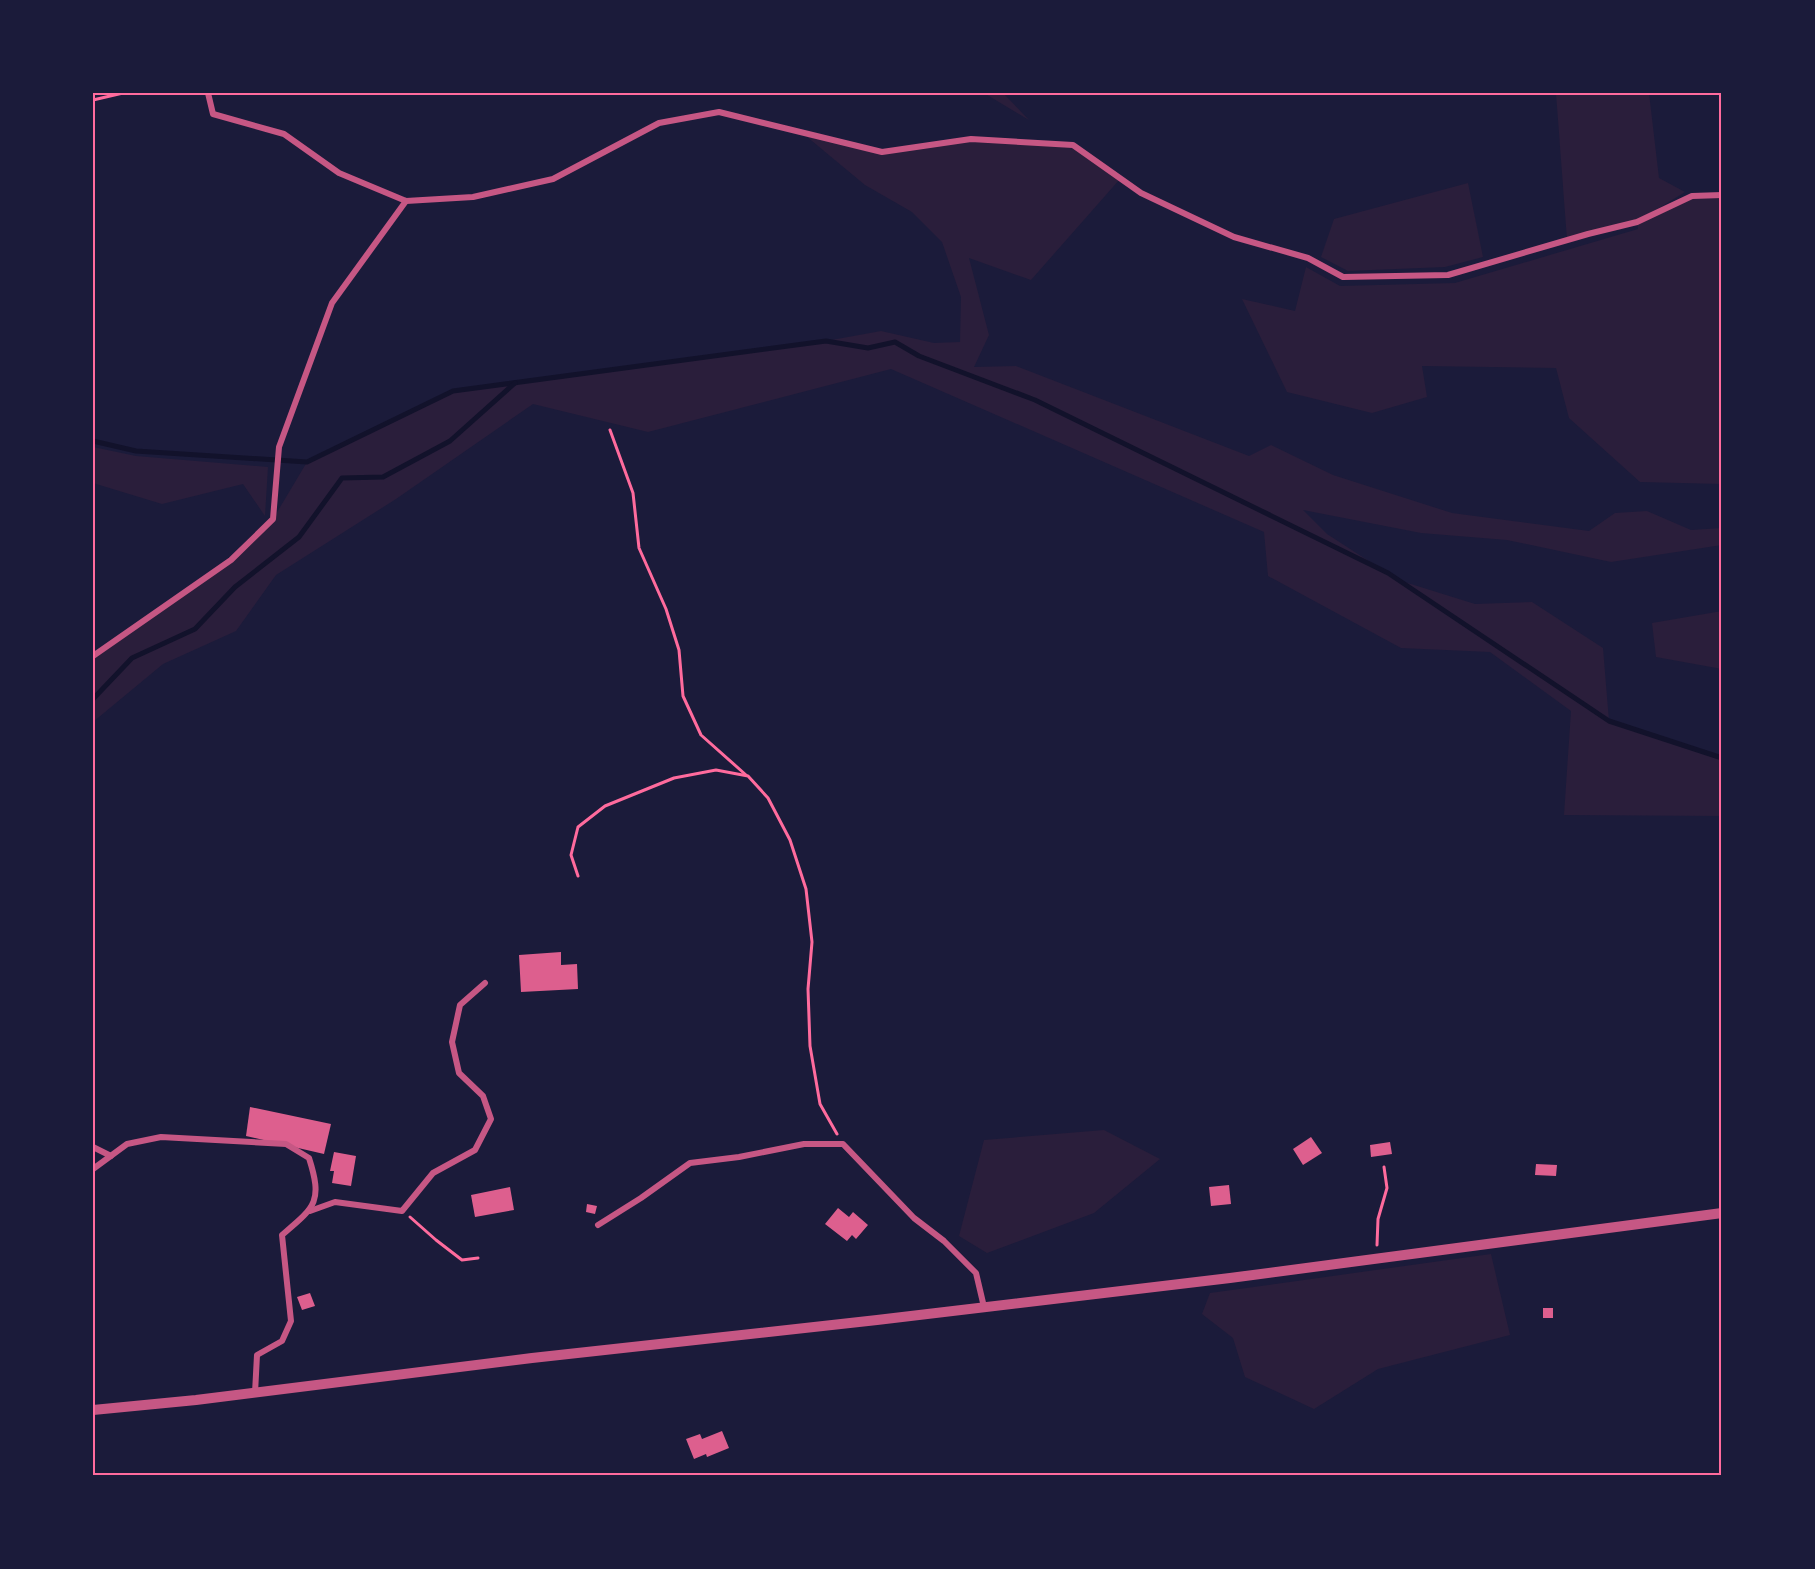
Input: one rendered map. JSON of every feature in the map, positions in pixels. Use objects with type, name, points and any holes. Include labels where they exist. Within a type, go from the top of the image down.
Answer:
[{"type":"street","points":[[208,93],[213,114],[284,134],[339,173],[406,201],[473,197],[553,179],[659,123],[719,112],[882,152],[971,139],[1073,145],[1141,194],[1234,237],[1308,258],[1343,277],[1449,275],[1637,222],[1692,196],[1722,195]]},
{"type":"street","points":[[93,656],[231,560],[273,519],[279,447],[332,303],[406,201]]},
{"type":"street","points":[[255,1393],[257,1355],[282,1341],[291,1321],[282,1235],[310,1211],[335,1202],[402,1211],[433,1173],[475,1150],[491,1119],[483,1096],[459,1073],[452,1042],[460,1005],[484,982]]},
{"type":"street","points":[[93,1169],[128,1144],[161,1137],[286,1144],[309,1158],[317,1184],[310,1211]]},
{"type":"street","points":[[598,1225],[641,1198],[690,1162],[739,1157],[804,1144],[843,1144],[914,1218],[944,1241],[976,1273],[984,1307]]},
{"type":"street","points":[[93,1147],[111,1156]]},
{"type":"street","points":[[93,1410],[984,1307],[1722,1213]]},
{"type":"path","points":[[93,100],[123,93]]},
{"type":"path","points":[[610,430],[633,493],[639,548],[666,609],[679,650],[683,696],[701,735],[748,776],[768,798],[784,829],[806,889],[812,942],[808,989],[810,1046],[820,1104],[843,1144]]},
{"type":"path","points":[[579,876],[571,855],[578,827],[605,806],[674,778],[716,770],[748,776]]},
{"type":"path","points":[[1376,1258],[1378,1219],[1387,1188],[1384,1167]]},
{"type":"path","points":[[402,1211],[462,1260],[478,1258]]},
{"type":"shaded area","points":[[984,93],[1003,93],[1029,120]]},
{"type":"shaded area","points":[[1556,93],[1649,93],[1659,178],[1685,192],[1643,218],[1692,196],[1722,195],[1722,484],[1640,482],[1569,418],[1556,368],[1422,366],[1427,397],[1372,413],[1287,392],[1242,299],[1295,311],[1306,267],[1340,286],[1455,283],[1638,229],[1637,222],[1567,240]]},
{"type":"shaded area","points":[[800,131],[882,152],[971,139],[1073,145],[1120,179],[1031,280],[969,258],[989,335],[974,367],[1016,366],[1249,456],[1271,445],[1333,475],[1452,513],[1589,531],[1615,513],[1647,511],[1691,530],[1722,528],[1722,545],[1611,562],[1507,540],[1421,533],[1303,510],[1327,534],[1398,580],[1475,604],[1532,602],[1603,648],[1609,721],[1722,758],[1722,816],[1564,815],[1571,711],[1490,652],[1401,648],[1268,576],[1264,532],[891,369],[648,432],[533,404],[396,499],[276,575],[236,631],[163,664],[93,722],[93,656],[231,560],[273,519],[307,462],[453,391],[826,341],[881,331],[934,343],[960,342],[961,297],[942,242],[912,212],[865,185]]},
{"type":"shaded area","points":[[1468,183],[1483,257],[1445,267],[1348,271],[1321,257],[1334,219]]},
{"type":"shaded area","points":[[93,447],[136,456],[268,467],[265,516],[243,484],[162,504],[93,483]]},
{"type":"shaded area","points":[[1722,611],[1722,669],[1656,657],[1652,623]]},
{"type":"shaded area","points":[[1104,1130],[1160,1159],[1094,1213],[987,1253],[959,1236],[984,1140]]},
{"type":"shaded area","points":[[1491,1254],[1510,1335],[1378,1369],[1314,1409],[1245,1377],[1233,1338],[1202,1314],[1210,1293]]},
{"type":"building","points":[[561,952],[561,965],[577,964],[578,989],[521,992],[519,955]]},
{"type":"building","points":[[250,1107],[331,1124],[324,1154],[246,1136]]},
{"type":"building","points":[[1311,1137],[1322,1153],[1303,1165],[1293,1149]]},
{"type":"building","points":[[1390,1142],[1392,1154],[1371,1157],[1370,1145]]},
{"type":"building","points":[[334,1152],[356,1156],[351,1186],[332,1183],[334,1171],[330,1171]]},
{"type":"building","points":[[1536,1164],[1557,1165],[1556,1176],[1535,1175]]},
{"type":"building","points":[[1229,1185],[1231,1204],[1211,1206],[1209,1187]]},
{"type":"building","points":[[510,1187],[514,1210],[475,1217],[471,1195]]},
{"type":"building","points":[[587,1204],[597,1206],[595,1214],[586,1212]]},
{"type":"building","points":[[838,1208],[849,1217],[853,1212],[868,1225],[856,1239],[852,1235],[847,1241],[825,1224]]},
{"type":"building","points":[[310,1293],[315,1306],[302,1310],[297,1297]]},
{"type":"building","points":[[1543,1308],[1553,1308],[1553,1318],[1543,1318]]},
{"type":"building","points":[[722,1431],[729,1448],[707,1457],[706,1454],[694,1459],[686,1439],[700,1434],[702,1439]]},
{"type":"waterway","points":[[93,441],[136,451],[307,462],[453,391],[826,341],[868,348],[895,342],[919,356],[1035,400],[1388,573],[1609,721],[1722,758]]},
{"type":"waterway","points":[[93,699],[132,658],[195,629],[235,587],[299,537],[342,478],[383,477],[450,441],[515,383]]}]
